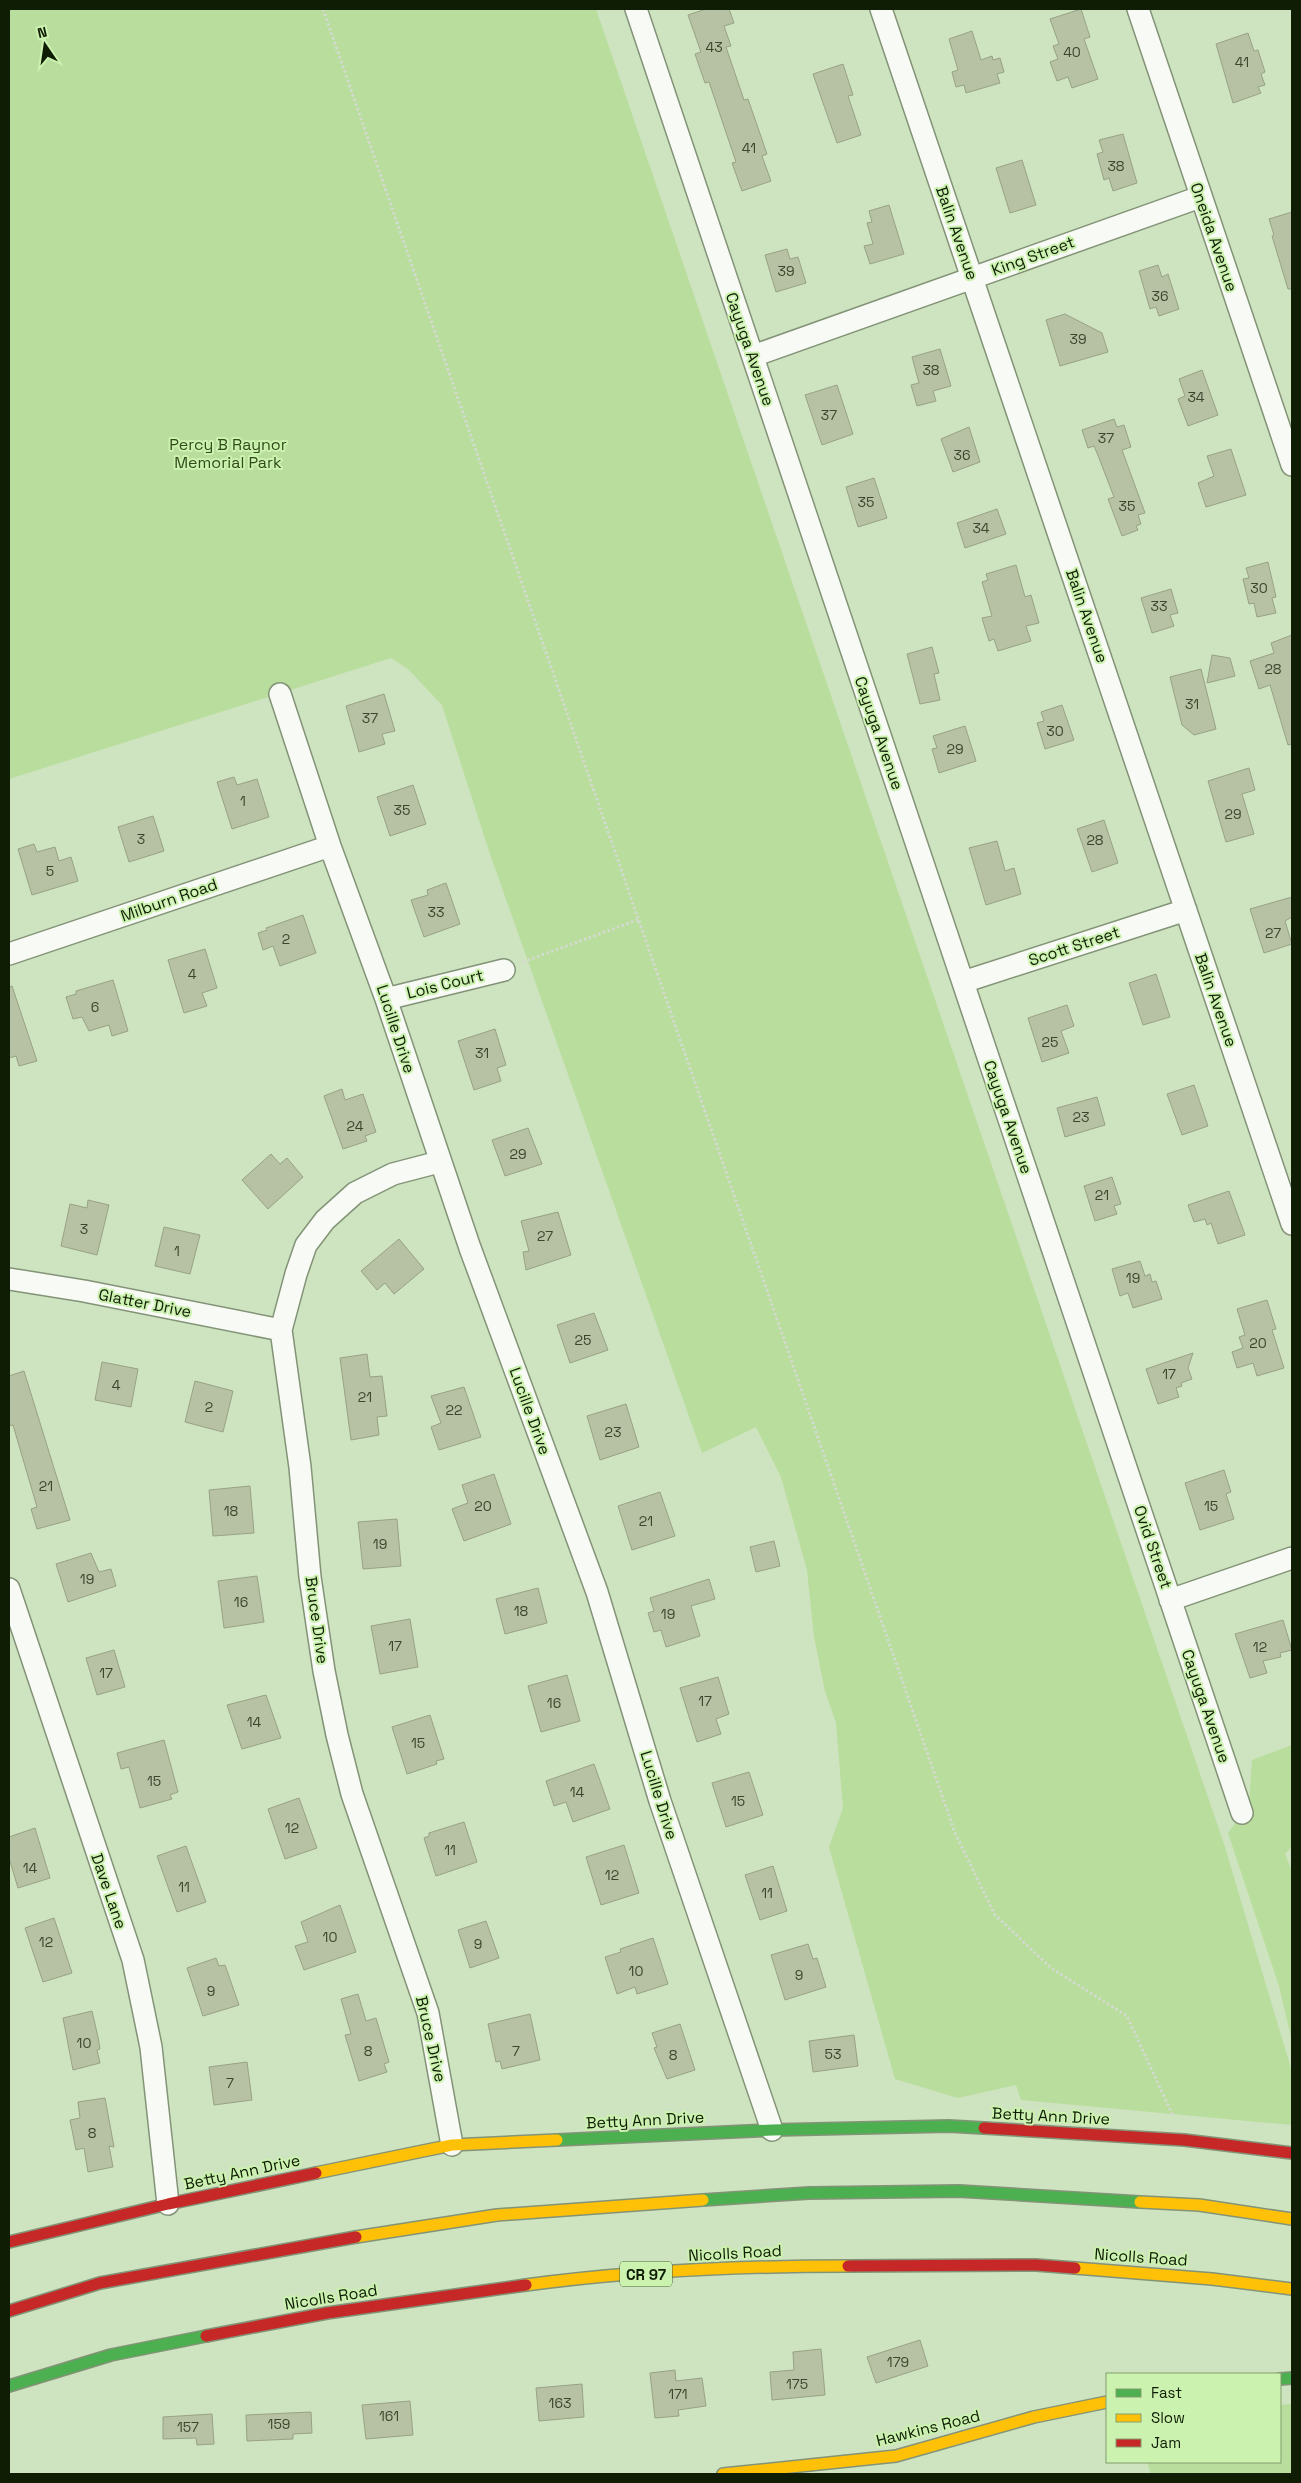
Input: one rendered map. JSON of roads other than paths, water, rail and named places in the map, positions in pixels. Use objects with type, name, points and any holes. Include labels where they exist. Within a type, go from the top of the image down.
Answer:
[{"type":"main road","name":"Betty Ann Drive","points":[[9,2242],[168,2204],[452,2145],[772,2130],[949,2126],[1184,2140],[1292,2153]]},
{"type":"main road","points":[[9,2311],[100,2283],[302,2245],[497,2215],[664,2202],[809,2193],[959,2191],[1199,2205],[1292,2219]]},
{"type":"main road","name":"Nicolls Road","points":[[9,2386],[111,2355],[327,2313],[572,2279],[785,2266],[1036,2265],[1212,2279],[1292,2289]]},
{"type":"main road","name":"Hawkins Road","points":[[723,2474],[896,2461],[1034,2417],[1106,2402]]},
{"type":"street","name":"Cayuga Avenue","points":[[636,9],[1122,1457]]},
{"type":"street","name":"Balin Avenue","points":[[881,9],[1292,1224]]},
{"type":"street","name":"Oneida Avenue","points":[[1138,9],[1200,197],[1292,464]]},
{"type":"street","name":"King Street","points":[[753,356],[1200,197]]},
{"type":"street","name":"Lucille Drive","points":[[280,694],[330,846],[386,999],[439,1162],[597,1592],[660,1801],[772,2130]]},
{"type":"street","name":"Milburn Road","points":[[9,954],[330,846]]},
{"type":"street","name":"Scott Street","points":[[963,982],[1186,910]]},
{"type":"street","name":"Lois Court","points":[[386,999],[504,970]]},
{"type":"street","name":"Bruce Drive","points":[[439,1162],[393,1174],[355,1193],[325,1220],[306,1245],[281,1330],[300,1466],[310,1576],[324,1671],[337,1735],[352,1794],[428,2013],[452,2145]]},
{"type":"street","name":"Glatter Drive","points":[[9,1280],[84,1291],[281,1330]]},
{"type":"street","name":"Ovid Street","points":[[1122,1457],[1170,1600],[1292,1558]]},
{"type":"street","name":"Dave Lane","points":[[9,1589],[133,1960],[151,2047],[168,2204]]},
{"type":"street","name":"Cayuga Avenue","points":[[1170,1600],[1242,1813]]},
{"type":"park label","name":"Percy B Raynor Memorial Park","points":[[228,453]]}]
